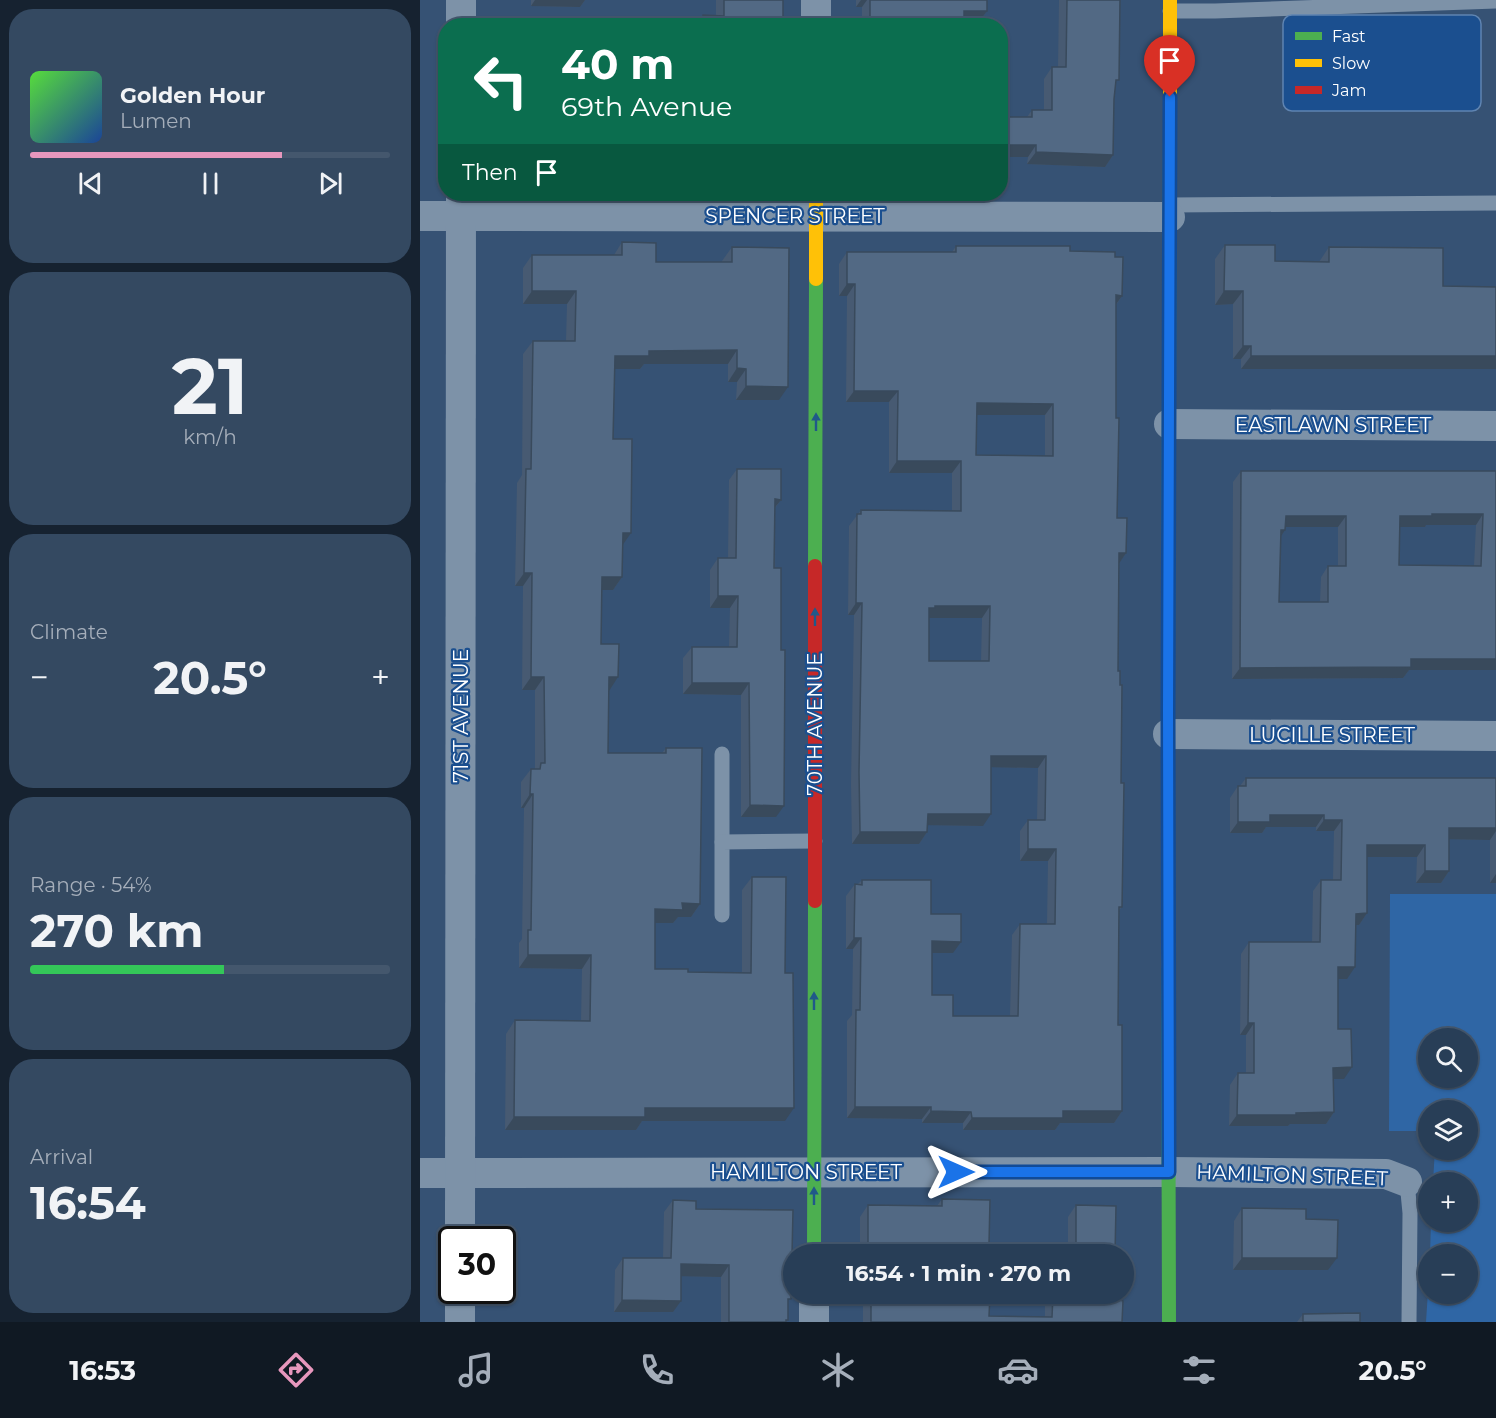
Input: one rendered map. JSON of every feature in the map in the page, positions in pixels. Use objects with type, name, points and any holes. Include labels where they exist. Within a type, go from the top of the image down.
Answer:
[{"type":"street","points":[[461,0],[461,18]]},
{"type":"street","points":[[816,0],[816,18]]},
{"type":"street","points":[[1169,1322],[1170,5]]},
{"type":"street","name":"SPENCER STREET","points":[[420,216],[461,205],[816,205],[1170,211]]},
{"type":"street","name":"71ST AVENUE","points":[[460,1226],[461,205]]},
{"type":"street","name":"70TH AVENUE","points":[[814,1244],[816,205]]},
{"type":"street","name":"EASTLAWN STREET","points":[[1169,424],[1496,426]]},
{"type":"street","name":"LUCILLE STREET","points":[[1168,734],[1496,736]]},
{"type":"street","name":"HAMILTON STREET","points":[[420,1173],[1169,1172],[1386,1174],[1407,1182]]},
{"type":"street","points":[[460,1304],[460,1322]]},
{"type":"street","points":[[814,1304],[814,1322]]},
{"type":"lane","points":[[1170,5],[1215,11],[1496,1]]},
{"type":"lane","points":[[1170,211],[1496,203]]},
{"type":"lane","points":[[722,754],[722,915]]},
{"type":"lane","points":[[722,842],[815,841]]},
{"type":"lane","points":[[1407,1182],[1410,1213],[1409,1322]]},
{"type":"shaded area","points":[[1390,894],[1496,894],[1496,1322],[1426,1322],[1427,1304],[1478,1304],[1478,1244],[1430,1244],[1431,1232],[1478,1232],[1478,1172],[1434,1172],[1434,1160],[1478,1160],[1478,1100],[1418,1100],[1418,1131],[1389,1131]]},
{"type":"building","points":[[724,0],[783,0],[783,18],[703,18],[703,15],[724,16]]},
{"type":"building","points":[[870,0],[987,0],[987,11],[964,11],[964,18],[870,18]]},
{"type":"building","points":[[1067,0],[1120,0],[1119,80],[1116,80],[1114,99],[1113,155],[1036,152],[1036,145],[1008,145],[1008,117],[1032,117],[1032,110],[1052,110],[1052,67],[1066,67]]},
{"type":"building","points":[[622,242],[656,243],[656,262],[732,262],[732,247],[789,248],[788,387],[746,386],[746,369],[737,368],[737,350],[649,351],[649,356],[615,356],[613,439],[632,439],[631,533],[623,533],[622,577],[602,577],[601,644],[619,644],[618,677],[609,677],[608,753],[666,753],[666,748],[702,748],[700,904],[682,903],[683,910],[655,909],[655,969],[751,973],[752,877],[786,877],[785,973],[793,973],[794,1108],[645,1108],[645,1117],[514,1117],[515,1020],[590,1021],[591,955],[528,955],[528,930],[531,930],[533,794],[530,794],[531,769],[540,769],[541,763],[545,763],[544,677],[531,677],[532,573],[524,573],[526,469],[531,469],[533,341],[575,341],[576,291],[532,291],[532,255],[622,255]]},
{"type":"building","points":[[1225,245],[1275,245],[1275,261],[1329,262],[1329,247],[1443,248],[1443,286],[1496,287],[1496,356],[1251,356],[1251,346],[1243,346],[1243,291],[1224,291]]},
{"type":"building","points":[[956,246],[1070,246],[1070,251],[1115,252],[1115,257],[1123,257],[1122,296],[1116,295],[1116,418],[1119,418],[1117,518],[1127,518],[1126,553],[1119,553],[1118,671],[1120,671],[1120,685],[1122,685],[1121,783],[1124,783],[1122,907],[1119,907],[1118,1025],[1122,1025],[1122,1111],[1063,1111],[1063,1118],[972,1118],[971,1112],[931,1111],[931,1107],[855,1107],[856,1010],[860,1010],[861,938],[854,938],[855,884],[862,885],[862,880],[931,880],[931,914],[961,914],[961,942],[932,941],[932,995],[953,995],[953,1016],[1018,1016],[1020,924],[1055,924],[1056,849],[1028,849],[1028,820],[1045,820],[1046,756],[991,756],[991,814],[928,814],[927,832],[860,832],[862,603],[856,603],[857,514],[861,514],[861,510],[961,511],[961,461],[897,461],[898,391],[854,391],[855,284],[847,284],[847,252],[956,252]],"holes":[[[977,403],[1053,404],[1053,456],[976,455]],[[935,606],[990,606],[989,661],[929,661],[929,608],[935,608]]]},
{"type":"building","points":[[737,469],[781,469],[781,500],[775,499],[774,568],[781,568],[781,650],[785,650],[784,806],[750,805],[749,683],[692,683],[692,647],[737,647],[738,596],[718,596],[718,558],[736,558]]},
{"type":"building","points":[[1241,471],[1496,471],[1496,659],[1411,659],[1411,667],[1240,668]],"holes":[[[1432,514],[1483,514],[1481,566],[1399,565],[1400,516],[1432,516]],[[1286,516],[1346,516],[1346,566],[1328,566],[1328,602],[1279,602],[1281,530],[1285,530]]]},
{"type":"building","points":[[1246,778],[1496,778],[1496,828],[1449,828],[1449,871],[1425,871],[1425,845],[1367,845],[1367,913],[1356,914],[1355,967],[1338,967],[1338,1029],[1351,1029],[1352,1067],[1333,1068],[1334,1112],[1296,1113],[1296,1115],[1237,1115],[1238,1073],[1254,1073],[1254,1023],[1248,1023],[1249,942],[1320,942],[1321,880],[1341,880],[1342,820],[1324,820],[1324,815],[1270,815],[1270,822],[1238,822],[1238,786],[1246,786]]},
{"type":"building","points":[[942,1199],[990,1200],[989,1244],[868,1244],[868,1205],[942,1206]]},
{"type":"building","points":[[673,1200],[696,1201],[696,1209],[793,1210],[792,1244],[783,1244],[783,1304],[788,1304],[788,1320],[786,1322],[729,1322],[729,1265],[681,1264],[681,1301],[622,1300],[623,1258],[671,1258]]},
{"type":"building","points":[[1076,1205],[1116,1206],[1115,1244],[1076,1244]]},
{"type":"building","points":[[1242,1208],[1306,1209],[1306,1219],[1338,1220],[1337,1258],[1242,1258]]},
{"type":"building","points":[[871,1304],[990,1304],[989,1316],[1052,1317],[1053,1304],[1123,1304],[1122,1322],[871,1322]]},
{"type":"building","points":[[1360,1313],[1360,1322],[1303,1322],[1303,1314]]},
{"type":"traffic: fast","points":[[1168,646],[1170,135]]},
{"type":"traffic: fast","points":[[815,566],[816,279]]},
{"type":"traffic: fast","points":[[814,1244],[815,901]]},
{"type":"traffic: fast","points":[[1168,965],[1169,1322]]},
{"type":"traffic: slow","points":[[1170,0],[1170,135]]},
{"type":"traffic: slow","points":[[816,201],[816,279]]},
{"type":"traffic: slow","points":[[1168,646],[1168,965]]},
{"type":"traffic: jam","points":[[815,566],[815,901]]},
{"type":"route","points":[[956,1172],[1169,1172],[1170,97]]}]
